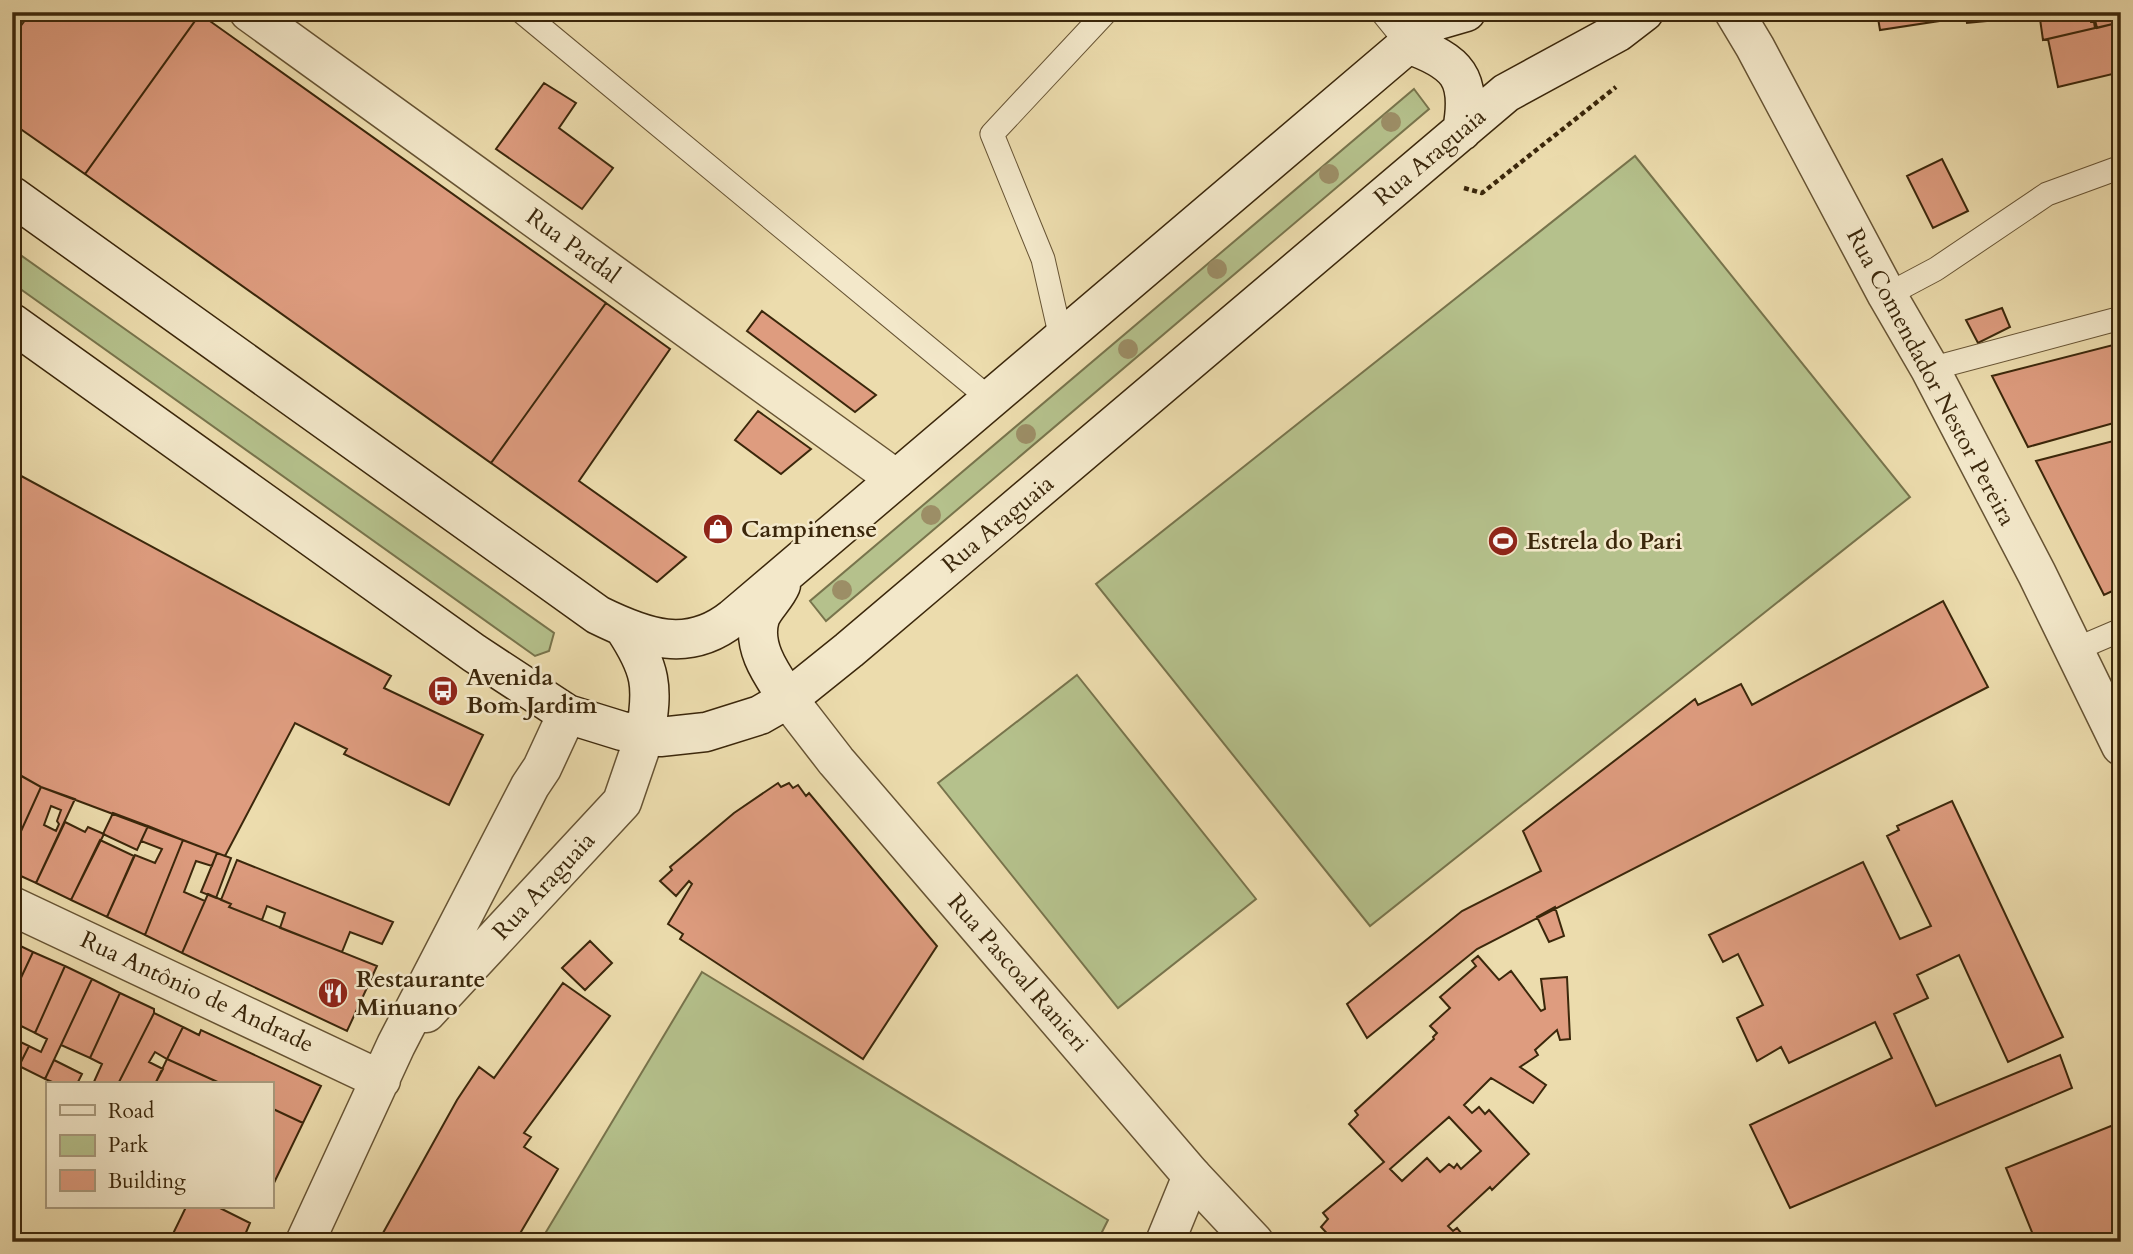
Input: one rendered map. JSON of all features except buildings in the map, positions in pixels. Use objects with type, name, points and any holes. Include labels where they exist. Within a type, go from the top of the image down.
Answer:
[{"type":"main road","name":"Rua Pardal","points":[[249,12],[896,479]]},
{"type":"main road","points":[[12,196],[598,615],[624,628],[653,637],[697,638],[718,630],[1435,22],[1466,12]]},
{"type":"main road","name":"Rua Araguaia","points":[[396,1045],[622,802],[645,735],[660,737],[706,732],[760,715],[788,699],[860,641],[1506,93],[1618,32],[1644,12]]},
{"type":"main road","name":"Rua Comendador Nestor Pereira","points":[[1734,12],[1930,369],[2121,746]]},
{"type":"main road","points":[[1408,44],[1433,53],[1459,75],[1465,89],[1466,105],[1462,131]]},
{"type":"main road","points":[[12,323],[474,653],[567,715],[645,735],[650,706],[650,680],[641,654],[624,628]]},
{"type":"main road","name":"Rua Pascoal Ranieri","points":[[787,572],[761,618],[759,644],[768,667],[788,699],[836,761],[1192,1176],[1254,1242]]},
{"type":"main road","name":"Rua Araguaia","points":[[305,1242],[396,1045],[530,786],[542,768],[567,715]]},
{"type":"main road","name":"Rua Antônio de Andrade","points":[[12,906],[381,1080]]},
{"type":"main road","points":[[1165,1242],[1192,1176]]},
{"type":"lane","points":[[522,12],[990,398]]},
{"type":"lane","points":[[1061,338],[1043,259],[992,134],[1106,12]]},
{"type":"lane","points":[[1382,12],[1408,44]]},
{"type":"lane","points":[[1887,295],[1936,269],[2047,194],[2121,167]]},
{"type":"lane","points":[[1930,369],[2121,317]]},
{"type":"lane","points":[[2074,650],[2121,630]]},
{"type":"path","points":[[1482,193],[1624,81]]},
{"type":"green space","points":[[1414,89],[1429,109],[826,621],[810,601]]},
{"type":"green space","name":"Estrela do Pari","points":[[1635,156],[1910,497],[1370,926],[1096,584]]},
{"type":"green space","points":[[12,249],[554,633],[549,651],[535,656],[12,283]]},
{"type":"green space","points":[[1077,675],[1256,899],[1118,1008],[938,783]]},
{"type":"green space","points":[[702,972],[1108,1220],[1097,1242],[540,1242]]},
{"type":"place","name":"Campinense","points":[[718,529]]},
{"type":"place","name":"Estrela do Pari","points":[[1503,541]]},
{"type":"place","name":"Avenida Bom Jardim","points":[[443,691]]},
{"type":"place","name":"Restaurante Minuano","points":[[333,993]]}]
